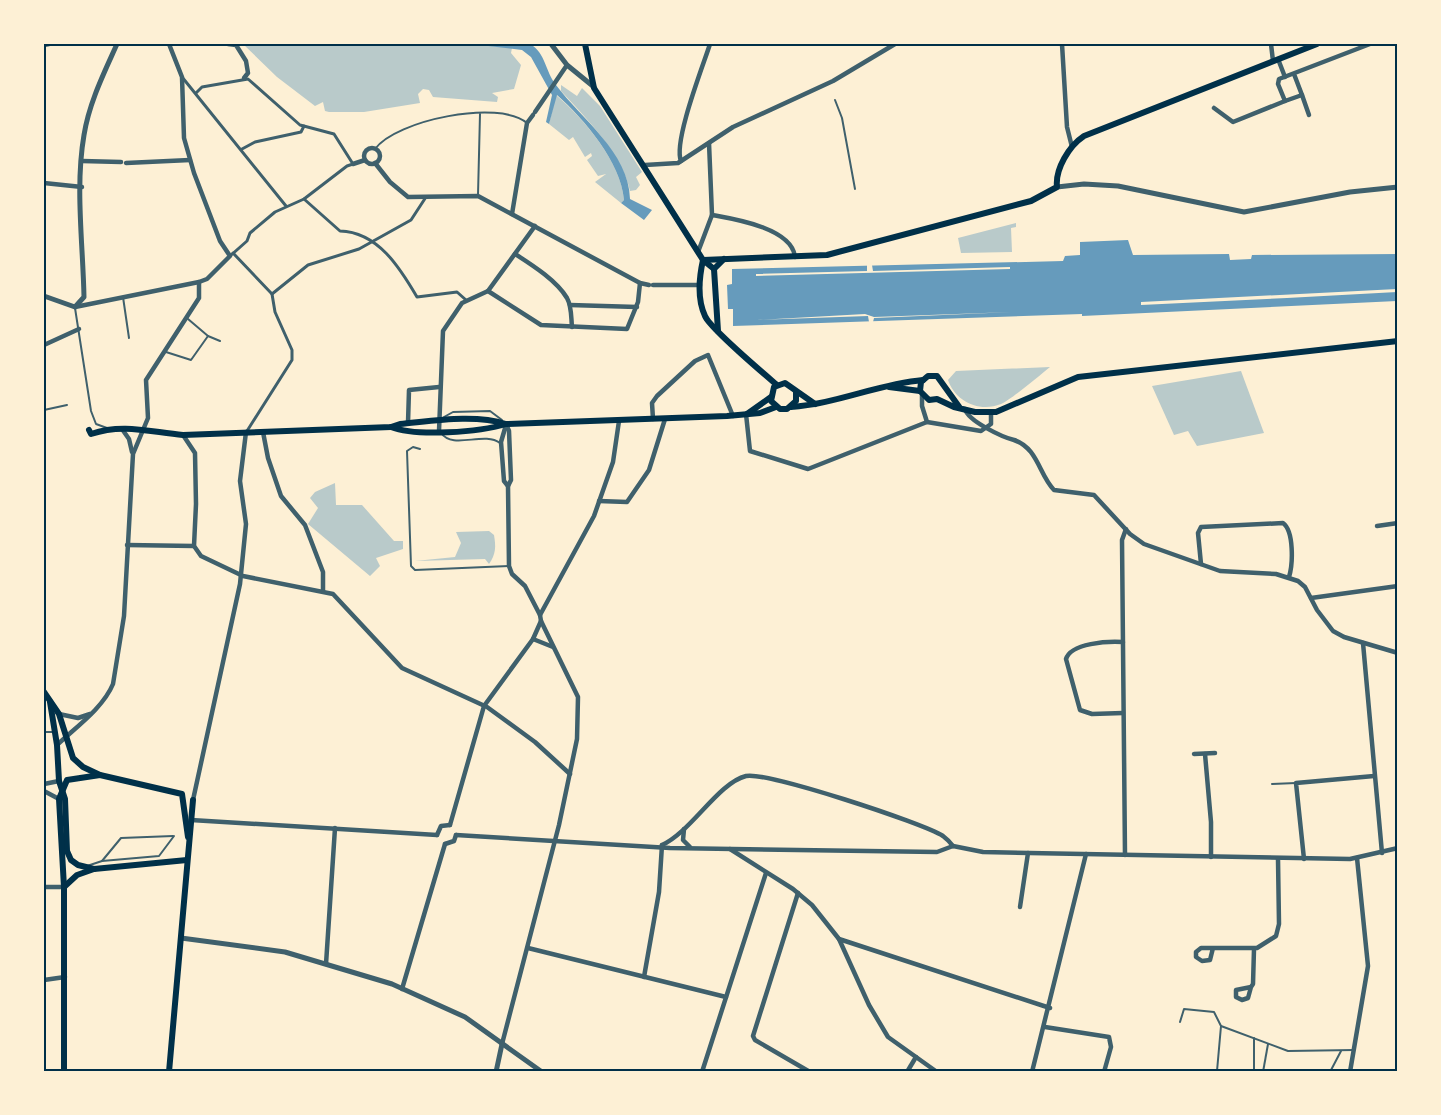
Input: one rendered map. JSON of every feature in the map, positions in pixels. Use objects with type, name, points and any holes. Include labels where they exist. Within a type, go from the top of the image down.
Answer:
[{"type":"main road","points":[[585,44],[594,87],[703,260],[714,269],[718,332]]},
{"type":"main road","points":[[703,260],[835,253],[1031,201],[1057,187],[1057,173],[1072,147],[1089,134],[1317,44]]},
{"type":"main road","points":[[714,269],[724,259]]},
{"type":"main road","points":[[703,260],[700,301],[705,317],[718,332],[777,385],[789,384],[796,393],[815,404]]},
{"type":"main road","points":[[882,386],[921,393],[929,400],[937,399],[962,408],[991,412],[1008,409],[1078,377],[1398,341]]},
{"type":"main road","points":[[391,427],[404,432],[487,430],[506,424],[733,416],[760,413],[776,407],[783,409],[815,404],[882,386],[923,380],[927,376],[937,376],[962,408]]},
{"type":"main road","points":[[921,393],[923,380]]},
{"type":"main road","points":[[746,414],[771,397],[777,385]]},
{"type":"main road","points":[[937,399],[944,387]]},
{"type":"main road","points":[[791,407],[796,401],[796,393]]},
{"type":"main road","points":[[771,397],[776,407]]},
{"type":"main road","points":[[90,432],[132,427],[144,431],[183,435],[391,427],[408,423],[491,419],[506,424]]},
{"type":"main road","points":[[44,692],[59,714],[76,761],[100,775],[182,794],[185,829],[188,837]]},
{"type":"main road","points":[[50,702],[57,745],[59,781],[63,789],[67,854],[73,862],[94,868],[187,860]]},
{"type":"main road","points":[[59,781],[100,775]]},
{"type":"main road","points":[[64,1071],[64,887],[59,799],[67,780]]},
{"type":"main road","points":[[169,1071],[193,800]]},
{"type":"main road","points":[[64,887],[77,875],[94,868]]},
{"type":"street","points":[[44,45],[49,44]]},
{"type":"street","points":[[75,307],[84,297],[82,161],[84,135],[93,100],[117,44]]},
{"type":"street","points":[[169,44],[182,77],[286,206]]},
{"type":"street","points":[[196,93],[202,87],[244,78],[248,73],[248,64],[239,49],[228,44]]},
{"type":"street","points":[[551,44],[567,64],[594,87]]},
{"type":"street","points":[[681,161],[679,151],[684,124],[710,44]]},
{"type":"street","points":[[645,165],[681,161],[733,127],[828,86],[895,44]]},
{"type":"street","points":[[1062,44],[1067,127],[1072,147]]},
{"type":"street","points":[[1271,44],[1285,77]]},
{"type":"street","points":[[1285,101],[1278,82],[1285,77],[1370,44]]},
{"type":"street","points":[[512,214],[527,123],[567,64]]},
{"type":"street","points":[[1294,74],[1309,115]]},
{"type":"street","points":[[182,77],[184,138],[203,201],[220,241],[272,294],[275,312],[292,350],[292,360],[246,432],[240,481],[246,524],[240,574],[193,800]]},
{"type":"street","points":[[244,78],[304,126],[334,134],[353,164]]},
{"type":"street","points":[[1214,108],[1233,122],[1302,95]]},
{"type":"street","points":[[242,149],[255,142],[301,132],[304,126]]},
{"type":"street","points":[[698,252],[712,215],[709,143]]},
{"type":"street","points":[[365,160],[366,150],[375,149],[380,157],[375,163]]},
{"type":"street","points":[[82,161],[124,163],[190,160]]},
{"type":"street","points":[[44,296],[75,307],[207,279],[247,242],[250,233],[286,206],[304,199],[347,166],[365,160]]},
{"type":"street","points":[[365,160],[368,163],[375,163]]},
{"type":"street","points":[[375,163],[390,182],[408,196],[478,196],[640,283],[700,285]]},
{"type":"street","points":[[44,183],[82,187]]},
{"type":"street","points":[[1057,187],[1083,184],[1118,186],[1244,212],[1350,192],[1398,188]]},
{"type":"street","points":[[272,294],[308,265],[360,248],[411,220],[427,196]]},
{"type":"street","points":[[304,199],[340,231],[350,232],[371,242],[397,263],[417,297],[457,292],[466,300]]},
{"type":"street","points":[[712,215],[762,226],[788,243],[794,250],[795,256]]},
{"type":"street","points":[[439,431],[443,331],[466,300],[488,291],[535,226]]},
{"type":"street","points":[[515,254],[536,268],[567,297],[572,327]]},
{"type":"street","points":[[57,745],[90,714],[111,689],[118,666],[124,616],[133,454],[135,444],[144,431],[148,418],[146,380],[199,298],[199,282]]},
{"type":"street","points":[[488,291],[541,325],[627,329],[637,307],[640,283]]},
{"type":"street","points":[[570,305],[637,307]]},
{"type":"street","points":[[44,345],[79,329]]},
{"type":"street","points":[[653,419],[652,403],[657,396],[695,362],[708,355],[733,416]]},
{"type":"street","points":[[408,423],[409,390],[439,387]]},
{"type":"street","points":[[921,393],[927,422]]},
{"type":"street","points":[[962,408],[970,419],[989,427],[1032,453],[1054,490],[1094,495],[1126,529],[1144,544],[1226,573],[1268,573],[1290,577],[1303,584],[1334,631],[1363,643],[1398,653]]},
{"type":"street","points":[[989,427],[991,412]]},
{"type":"street","points":[[746,414],[750,451],[808,469],[927,422],[977,431],[989,427]]},
{"type":"street","points":[[599,501],[627,502],[649,470],[664,419]]},
{"type":"street","points":[[540,615],[588,530],[614,462],[618,421]]},
{"type":"street","points":[[506,424],[502,444],[504,481],[508,486]]},
{"type":"street","points":[[496,1071],[570,774],[579,701],[525,586],[515,577],[509,567],[508,486],[511,480],[509,431],[506,424]]},
{"type":"street","points":[[122,429],[129,439],[133,454]]},
{"type":"street","points":[[263,432],[268,458],[281,496],[305,525],[323,572],[323,591]]},
{"type":"street","points":[[183,435],[195,453],[194,546],[201,556],[240,574],[333,594],[402,668],[484,705],[535,742],[570,774]]},
{"type":"street","points":[[1201,564],[1198,533],[1201,527],[1283,523],[1288,530],[1292,565],[1290,577]]},
{"type":"street","points":[[1377,526],[1398,523]]},
{"type":"street","points":[[1125,855],[1122,540],[1126,529]]},
{"type":"street","points":[[127,545],[194,546]]},
{"type":"street","points":[[1311,598],[1398,586]]},
{"type":"street","points":[[450,825],[484,705],[532,639],[541,621]]},
{"type":"street","points":[[532,639],[554,647]]},
{"type":"street","points":[[1122,642],[1073,650],[1067,655],[1066,663],[1080,710],[1092,714],[1123,713]]},
{"type":"street","points":[[1363,643],[1382,853]]},
{"type":"street","points":[[59,714],[78,718],[90,714]]},
{"type":"street","points":[[1194,754],[1215,753]]},
{"type":"street","points":[[1204,754],[1211,822],[1211,857]]},
{"type":"street","points":[[662,845],[684,829],[734,782],[752,775],[864,806],[920,825],[944,837],[953,846],[972,851],[1304,859],[1358,858],[1398,848]]},
{"type":"street","points":[[1304,859],[1296,783],[1374,776]]},
{"type":"street","points":[[44,784],[59,781]]},
{"type":"street","points":[[44,790],[59,799]]},
{"type":"street","points":[[191,820],[437,835],[445,844]]},
{"type":"street","points":[[437,835],[441,826],[450,825],[456,830],[451,843],[445,844]]},
{"type":"street","points":[[326,964],[335,828]]},
{"type":"street","points":[[684,829],[683,840],[691,848]]},
{"type":"street","points":[[456,835],[553,842],[730,849],[937,852],[953,846]]},
{"type":"street","points":[[402,989],[445,844]]},
{"type":"street","points":[[644,977],[659,892],[662,845]]},
{"type":"street","points":[[730,849],[798,893],[839,939],[878,1021],[892,1041],[937,1071]]},
{"type":"street","points":[[1020,907],[1028,854]]},
{"type":"street","points":[[1032,1071],[1050,1008],[1086,854]]},
{"type":"street","points":[[1350,1071],[1368,966],[1358,858]]},
{"type":"street","points":[[1213,948],[1254,949],[1271,941],[1278,929],[1278,859]]},
{"type":"street","points":[[702,1071],[766,873]]},
{"type":"street","points":[[44,887],[64,887]]},
{"type":"street","points":[[798,893],[753,1036],[755,1040],[810,1071]]},
{"type":"street","points":[[181,938],[285,952],[402,989],[458,1013],[542,1071]]},
{"type":"street","points":[[839,939],[1050,1008]]},
{"type":"street","points":[[528,948],[726,997]]},
{"type":"street","points":[[1251,987],[1254,949]]},
{"type":"street","points":[[44,980],[65,977]]},
{"type":"street","points":[[1045,1027],[1109,1037],[1111,1047],[1104,1071]]},
{"type":"street","points":[[907,1071],[916,1057]]},
{"type":"lane","points":[[835,100],[842,118],[855,189]]},
{"type":"lane","points":[[375,149],[388,135],[453,113],[495,113],[519,116],[527,123]]},
{"type":"lane","points":[[478,196],[480,114]]},
{"type":"lane","points":[[123,297],[129,338]]},
{"type":"lane","points":[[75,307],[93,418],[96,424],[106,429]]},
{"type":"lane","points":[[186,317],[208,336],[220,341]]},
{"type":"lane","points":[[163,351],[191,360],[208,336]]},
{"type":"lane","points":[[44,410],[67,405]]},
{"type":"lane","points":[[439,431],[443,437],[451,440],[494,439],[502,444]]},
{"type":"lane","points":[[420,449],[413,447],[406,451],[411,566],[415,570],[509,567]]},
{"type":"lane","points":[[44,732],[55,732]]},
{"type":"lane","points":[[1272,784],[1296,783]]},
{"type":"lane","points":[[182,794],[188,794],[193,800]]},
{"type":"lane","points":[[84,867],[102,861],[159,856],[174,836],[121,838],[102,861]]},
{"type":"lane","points":[[1180,1022],[1184,1009],[1214,1012],[1221,1026],[1217,1071]]},
{"type":"lane","points":[[1221,1026],[1294,1052],[1354,1050]]},
{"type":"lane","points":[[1254,1038],[1254,1071]]},
{"type":"lane","points":[[1263,1071],[1268,1044]]},
{"type":"lane","points":[[1330,1071],[1341,1051]]},
{"type":"shaded area","points":[[243,44],[471,44],[512,48],[511,53],[521,65],[514,89],[492,93],[498,97],[497,102],[433,97],[429,90],[423,89],[418,94],[420,103],[364,112],[329,112],[325,111],[323,102],[315,106],[277,77]]},
{"type":"shaded area","points":[[561,85],[577,96],[582,88],[600,106],[642,172],[636,177],[640,185],[636,190],[630,191],[620,164],[611,150],[561,91]]},
{"type":"shaded area","points":[[556,95],[578,116],[609,156],[621,186],[624,200],[621,203],[595,182],[606,174],[598,176],[587,160],[592,156],[591,153],[585,157],[573,137],[569,140],[549,124]]},
{"type":"shaded area","points":[[1016,223],[1016,227],[1011,228],[1012,252],[961,253],[958,238]]},
{"type":"shaded area","points":[[1050,367],[1012,397],[993,406],[976,406],[962,399],[956,394],[948,380],[956,371]]},
{"type":"shaded area","points":[[1241,371],[1264,433],[1197,446],[1188,431],[1174,435],[1152,386]]},
{"type":"shaded area","points":[[335,483],[336,505],[362,505],[394,541],[403,541],[403,549],[376,558],[380,566],[370,576],[308,524],[318,508],[310,498],[315,492]]},
{"type":"shaded area","points":[[489,531],[494,535],[495,547],[489,564],[485,559],[415,561],[455,557],[461,543],[456,532]]},
{"type":"water","points":[[471,44],[530,44],[539,52],[556,85],[613,151],[628,182],[630,199],[652,210],[644,220],[621,203],[624,200],[621,186],[609,156],[578,116],[557,95],[549,124],[546,122],[552,95],[531,57],[522,50]]},
{"type":"water","points":[[1128,240],[1133,255],[1229,254],[1230,260],[1251,259],[1252,255],[1398,254],[1397,301],[1082,316],[1082,314],[733,326],[733,309],[728,309],[727,285],[732,284],[732,269],[1063,261],[1065,256],[1080,255],[1080,242]]},
{"type":"pier","points":[[867,265],[872,265],[873,271],[1010,267],[1010,269],[756,276],[756,274],[867,271]]},
{"type":"pier","points":[[1397,289],[1397,292],[1141,305],[1141,302]]},
{"type":"pier","points":[[1012,312],[874,318],[873,322],[869,322],[868,316],[757,320],[865,314],[874,317]]}]
